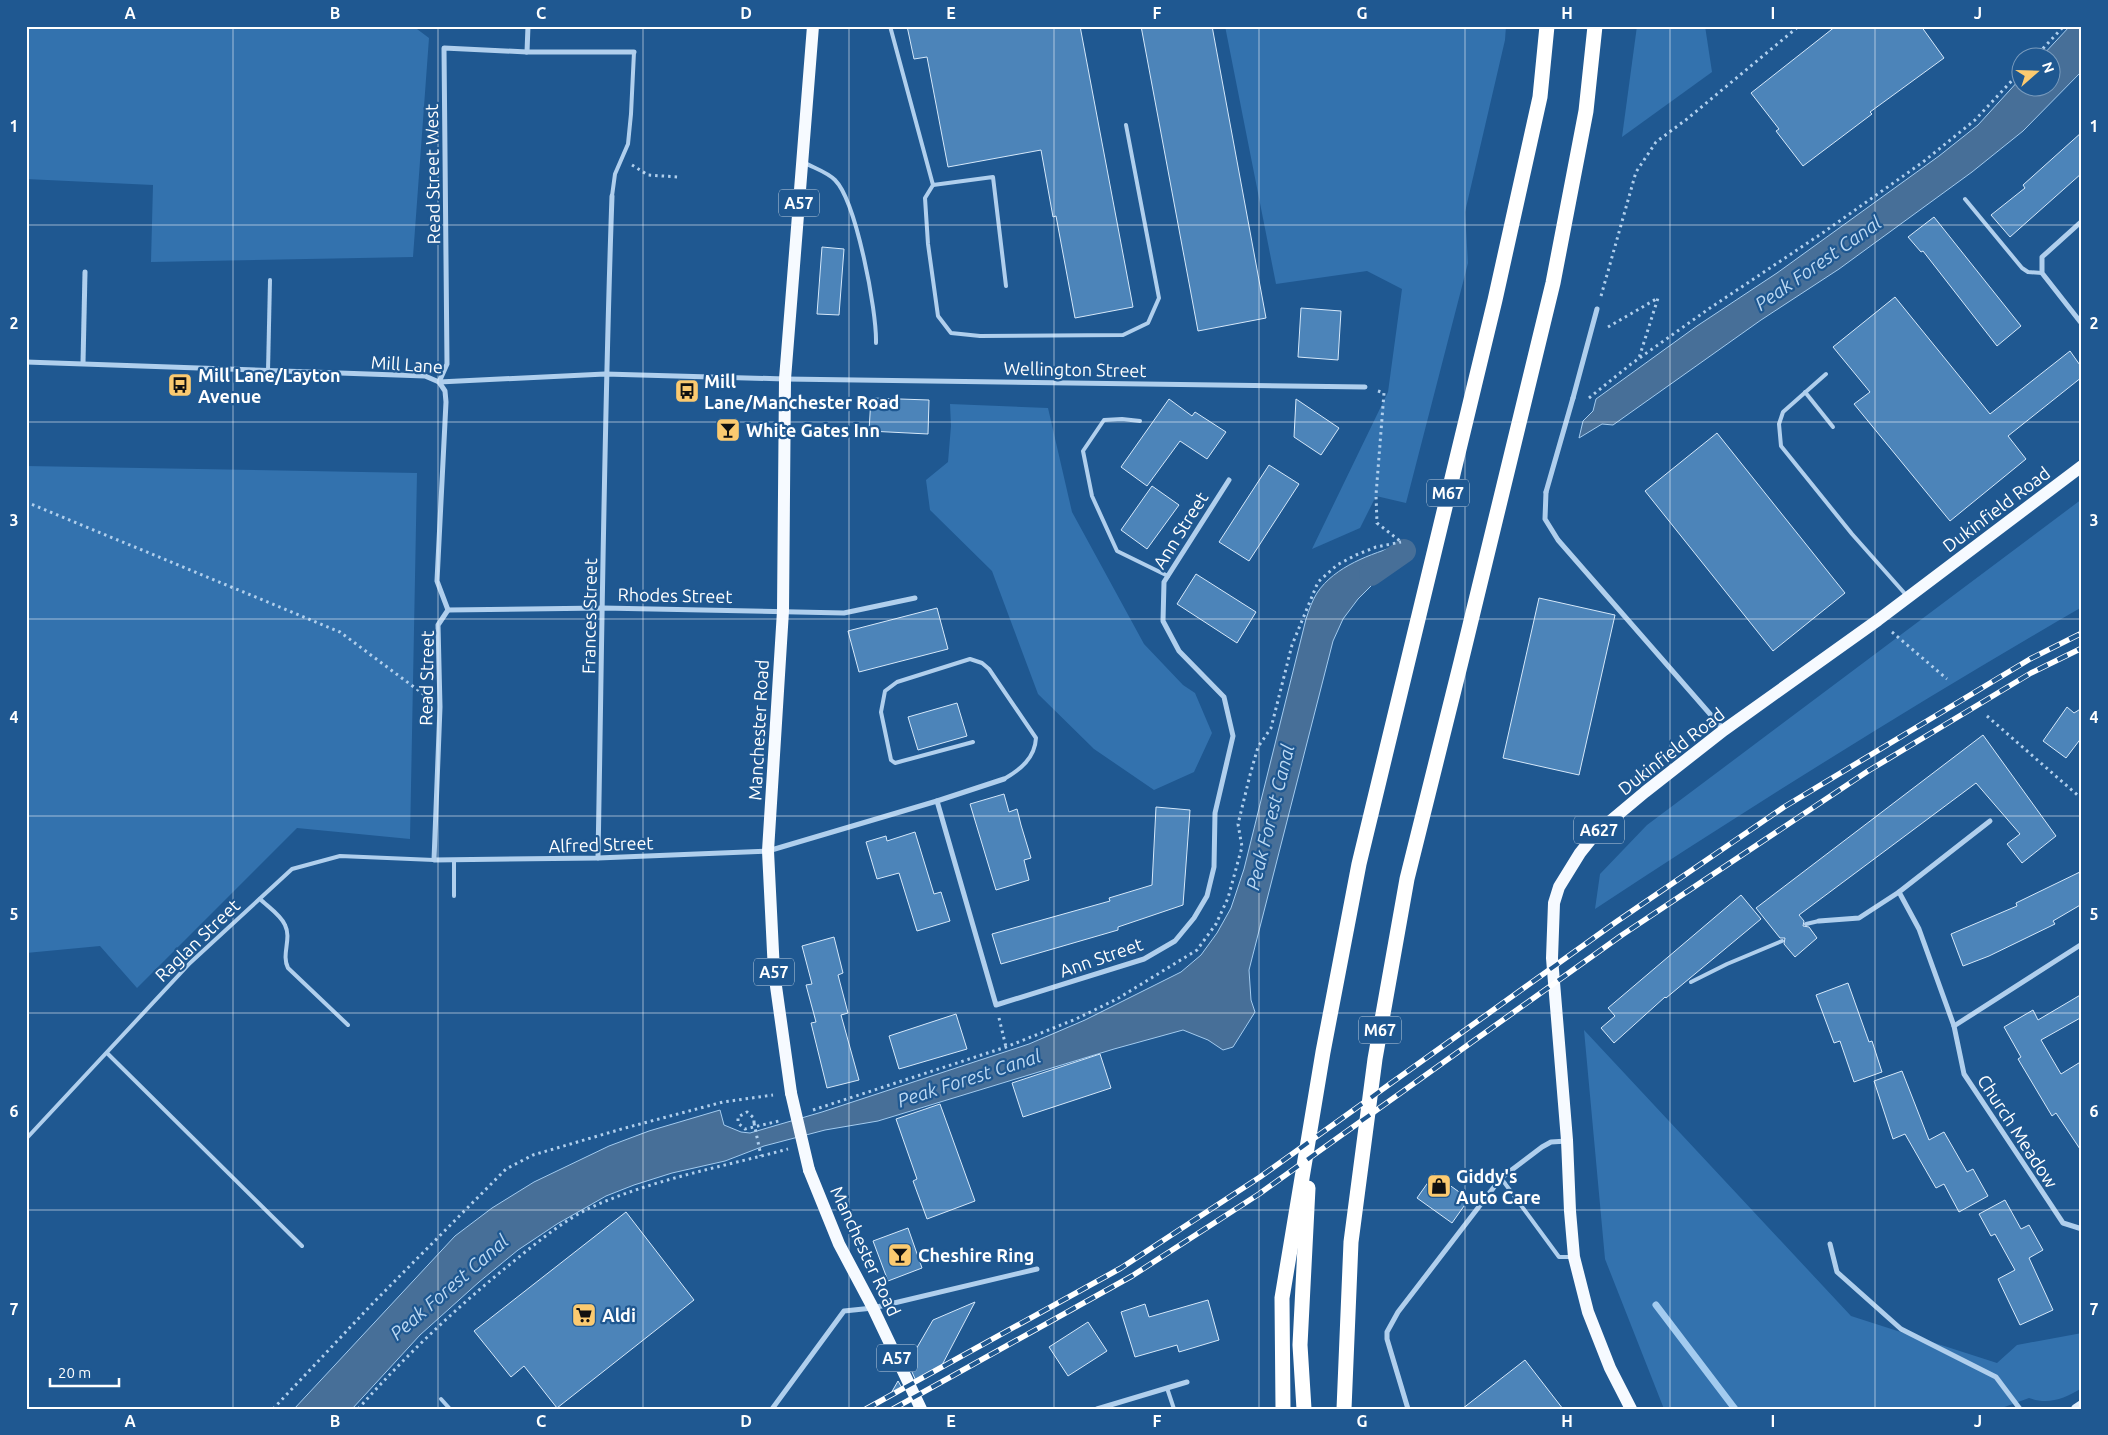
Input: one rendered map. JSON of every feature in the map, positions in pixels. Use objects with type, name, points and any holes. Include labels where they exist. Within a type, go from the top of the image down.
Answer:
[{"type":"highway","name":"M67","points":[[1283,1409],[1282,1298],[1312,1109],[1359,864],[1493,310],[1540,97],[1547,26]]},
{"type":"highway","name":"M67","points":[[1344,1407],[1351,1242],[1375,1059],[1407,879],[1464,653],[1553,282],[1586,111],[1595,26]]},
{"type":"highway","name":"M67","points":[[1304,1409],[1300,1345],[1312,1109]]},
{"type":"main road","name":"Manchester Road","points":[[814,26],[785,379],[783,611],[768,851],[774,972],[791,1093],[809,1170],[839,1244],[873,1308],[922,1409]]},
{"type":"main road","name":"Dukinfield Road","points":[[1631,1409],[1610,1368],[1588,1312],[1574,1257],[1567,1140],[1552,958],[1554,903],[1559,887],[1575,860],[1596,834],[1724,730],[1908,598],[2082,466]]},
{"type":"main road","points":[[2076,1409],[2082,1405]]},
{"type":"street","points":[[528,26],[527,52],[634,52]]},
{"type":"street","name":"Read Street West","points":[[439,382],[447,364],[444,48],[527,52]]},
{"type":"street","name":"Frances Street","points":[[598,858],[605,374],[612,196]]},
{"type":"street","points":[[2082,221],[2042,257],[2042,273],[2082,324]]},
{"type":"street","points":[[83,363],[85,272]]},
{"type":"street","points":[[1598,309],[1546,492],[1545,519],[1558,540],[1724,730]]},
{"type":"street","name":"Mill Lane","points":[[26,362],[425,376],[439,382],[605,374],[785,379]]},
{"type":"street","name":"Wellington Street","points":[[785,379],[1365,387]]},
{"type":"street","name":"Read Street","points":[[434,860],[440,707],[438,625],[448,610],[437,581],[446,402],[445,391],[439,382]]},
{"type":"street","name":"Ann Street","points":[[996,1005],[1144,960],[1175,941],[1194,918],[1207,896],[1214,867],[1215,813],[1233,736],[1224,697],[1178,651],[1163,621],[1164,582],[1228,480]]},
{"type":"street","name":"Rhodes Street","points":[[448,610],[603,608],[844,614],[915,598]]},
{"type":"street","points":[[768,851],[1004,779]]},
{"type":"street","points":[[937,801],[996,1005]]},
{"type":"street","points":[[1819,921],[1860,918],[1899,892],[1990,821]]},
{"type":"street","name":"Alfred Street","points":[[434,860],[598,858],[768,851]]},
{"type":"street","name":"Church Meadow","points":[[1899,892],[1919,929],[1954,1026],[1964,1074],[2063,1223],[2082,1229]]},
{"type":"street","points":[[1954,1026],[2082,944]]},
{"type":"street","points":[[1408,1409],[1389,1349],[1387,1332],[1398,1312],[1501,1178],[1542,1147],[1552,1142],[1567,1140]]},
{"type":"street","points":[[1830,1244],[1837,1272],[1901,1329],[1996,1378],[2020,1409]]},
{"type":"street","points":[[772,1409],[844,1312],[873,1308],[1037,1269]]},
{"type":"street","points":[[1097,1409],[1187,1382]]},
{"type":"lane","points":[[890,26],[933,185],[925,198],[928,244],[938,316],[951,333],[980,336],[1123,335],[1148,323],[1159,298],[1126,125]]},
{"type":"lane","points":[[612,196],[615,174],[628,144],[634,52]]},
{"type":"lane","points":[[802,162],[836,180],[844,194],[857,230],[871,290],[877,326],[876,342]]},
{"type":"lane","points":[[933,185],[993,177],[1006,286]]},
{"type":"lane","points":[[1965,199],[2022,268],[2028,272],[2042,273]]},
{"type":"lane","points":[[268,371],[270,280]]},
{"type":"lane","points":[[1826,374],[1782,412],[1779,424],[1781,446],[1852,534],[1908,598]]},
{"type":"lane","points":[[1805,392],[1833,427]]},
{"type":"lane","points":[[1140,421],[1104,420],[1083,451],[1092,496],[1117,551],[1168,576]]},
{"type":"lane","points":[[973,742],[895,763],[891,760],[880,712],[885,691],[897,682],[970,659],[982,663],[989,669],[1036,738],[1036,748],[1029,758],[1019,770],[1004,779]]},
{"type":"lane","name":"Raglan Street","points":[[26,1139],[190,963],[292,869],[340,856],[434,860]]},
{"type":"lane","points":[[454,860],[454,896]]},
{"type":"lane","points":[[260,898],[285,924],[288,936],[284,960],[288,968],[348,1025]]},
{"type":"lane","points":[[1806,924],[1819,921]]},
{"type":"lane","points":[[1691,982],[1727,964],[1782,941]]},
{"type":"lane","points":[[107,1053],[302,1246]]},
{"type":"lane","points":[[1501,1178],[1559,1257],[1574,1257]]},
{"type":"lane","points":[[1167,1388],[1174,1409]]},
{"type":"lane","points":[[441,1399],[450,1409]]},
{"type":"path","points":[[1598,309],[1636,172],[1656,142],[1687,119],[1799,26]]},
{"type":"path","points":[[2043,48],[2064,26]]},
{"type":"path","points":[[1586,403],[1590,396],[1638,359],[1923,162],[1975,120],[2010,83]]},
{"type":"path","points":[[622,156],[636,169],[648,175],[678,176]]},
{"type":"path","points":[[1590,337],[1658,298],[1638,359]]},
{"type":"path","points":[[1365,387],[1384,393],[1376,495],[1376,523],[1400,542]]},
{"type":"path","points":[[26,502],[340,632],[440,707]]},
{"type":"path","points":[[1878,620],[1947,679]]},
{"type":"path","points":[[1987,716],[2082,799]]},
{"type":"path","points":[[812,1110],[1006,1047],[996,1005]]},
{"type":"path","points":[[273,1409],[374,1302],[506,1169],[533,1155],[669,1116],[723,1102],[791,1093]]},
{"type":"path","points":[[761,1156],[754,1123],[754,1118],[747,1112],[739,1115],[737,1120],[740,1127],[745,1129],[785,1119]]},
{"type":"path","points":[[358,1409],[399,1364],[444,1321],[547,1235],[590,1208],[624,1194],[695,1171],[782,1151]]},
{"type":"shaded area","points":[[26,26],[417,26],[417,29],[429,38],[413,257],[151,262],[153,185],[26,179]]},
{"type":"shaded area","points":[[1225,26],[1506,26],[1505,40],[1465,212],[1468,263],[1406,503],[1376,496],[1360,528],[1312,549],[1388,392],[1402,289],[1367,271],[1276,284]]},
{"type":"shaded area","points":[[1637,26],[1705,26],[1712,72],[1622,137]]},
{"type":"shaded area","points":[[950,404],[1048,408],[1072,512],[1144,644],[1183,685],[1195,693],[1212,733],[1194,772],[1154,790],[1094,749],[1038,694],[992,571],[930,510],[926,480],[948,462],[951,426]]},
{"type":"shaded area","points":[[26,466],[417,473],[410,839],[297,828],[137,988],[100,946],[26,953]]},
{"type":"shaded area","points":[[2082,499],[2082,607],[1836,755],[1595,909],[1600,874],[1647,825]]},
{"type":"shaded area","points":[[1584,1030],[1851,1316],[1997,1363],[2017,1345],[2082,1333],[2082,1388],[2056,1400],[2043,1401],[2029,1398],[1999,1409],[1664,1409],[1605,1259]]},
{"type":"water","points":[[2070,26],[2082,26],[2082,71],[2060,93],[2060,48],[2049,48]]},
{"type":"water","points":[[2010,90],[2010,98],[2055,98],[2023,131],[1972,172],[1839,269],[1761,320],[1613,425],[1602,424],[1579,438],[1583,421],[1593,411],[1596,399],[1697,326],[1777,273],[1939,156],[1978,125]]},
{"type":"water","points":[[1400,545],[1395,566],[1358,599],[1343,619],[1333,641],[1249,970],[1251,1000],[1255,1012],[1233,1047],[1223,1050],[1208,1040],[1183,1030],[1114,1049],[878,1121],[825,1130],[764,1146],[725,1161],[672,1173],[634,1185],[606,1196],[557,1224],[518,1250],[420,1335],[352,1409],[294,1409],[455,1236],[492,1208],[534,1182],[609,1146],[649,1131],[720,1110],[724,1125],[741,1132],[750,1133],[822,1112],[1029,1044],[1085,1020],[1181,972],[1201,955],[1217,933],[1231,908],[1244,869],[1306,619],[1317,593],[1333,575],[1354,562]]},
{"type":"building","points":[[907,26],[1080,26],[1133,307],[1075,318],[1056,216],[1053,217],[1041,150],[948,167],[927,57],[914,59]]},
{"type":"building","points":[[1141,26],[1212,26],[1266,318],[1198,331]]},
{"type":"building","points":[[1836,26],[1921,26],[1944,58],[1870,112],[1872,114],[1803,166],[1776,131],[1779,129],[1751,93]]},
{"type":"building","points":[[2082,132],[2082,173],[2010,237],[1991,215],[2025,188],[2023,185]]},
{"type":"building","points":[[1934,217],[2021,326],[1997,346],[1923,251],[1921,252],[1908,237]]},
{"type":"building","points":[[822,247],[844,249],[839,315],[817,314]]},
{"type":"building","points":[[1895,297],[1990,414],[2070,351],[2082,368],[2082,377],[2008,436],[2026,459],[1950,521],[1854,404],[1870,392],[1833,347]]},
{"type":"building","points":[[1301,308],[1341,311],[1338,360],[1298,357]]},
{"type":"building","points":[[871,398],[929,400],[928,434],[869,431]]},
{"type":"building","points":[[1169,399],[1192,416],[1195,412],[1226,432],[1207,459],[1180,441],[1147,486],[1121,467]]},
{"type":"building","points":[[1296,399],[1339,428],[1321,455],[1294,437]]},
{"type":"building","points":[[1717,433],[1845,593],[1773,651],[1645,491]]},
{"type":"building","points":[[1269,465],[1299,484],[1249,561],[1219,542]]},
{"type":"building","points":[[1152,486],[1179,505],[1147,549],[1121,530]]},
{"type":"building","points":[[1196,574],[1256,612],[1237,643],[1177,604]]},
{"type":"building","points":[[1539,598],[1615,615],[1579,775],[1503,758]]},
{"type":"building","points":[[937,608],[948,649],[859,672],[848,631]]},
{"type":"building","points":[[957,703],[967,736],[918,750],[908,717]]},
{"type":"building","points":[[2067,707],[2074,713],[2082,708],[2082,737],[2066,758],[2043,741]]},
{"type":"building","points":[[1983,735],[2056,836],[2022,863],[2007,844],[2020,834],[1976,783],[1799,915],[1804,921],[1803,926],[1809,927],[1817,938],[1795,957],[1784,944],[1785,938],[1780,938],[1756,908]]},
{"type":"building","points":[[1004,794],[1009,812],[1017,809],[1031,858],[1024,860],[1029,880],[996,890],[970,804]]},
{"type":"building","points":[[1156,807],[1190,810],[1183,905],[1118,927],[1118,930],[1001,964],[992,934],[1110,901],[1109,898],[1152,885]]},
{"type":"building","points":[[915,832],[934,894],[941,892],[950,921],[917,931],[899,873],[877,879],[866,842],[886,836],[887,841]]},
{"type":"building","points":[[2082,871],[2082,904],[2053,921],[2055,924],[1989,956],[1963,966],[1951,934],[2017,906],[2016,903]]},
{"type":"building","points":[[1741,895],[1761,919],[1665,997],[1614,1043],[1601,1028],[1615,1016],[1608,1008]]},
{"type":"building","points":[[834,937],[843,973],[838,975],[848,1013],[841,1015],[859,1080],[827,1088],[811,1023],[816,1022],[806,985],[812,984],[802,946]]},
{"type":"building","points":[[1848,983],[1869,1042],[1872,1041],[1882,1072],[1854,1082],[1840,1041],[1834,1043],[1816,995]]},
{"type":"building","points":[[2082,994],[2082,1017],[2041,1040],[2061,1074],[2082,1061],[2082,1152],[2056,1113],[2052,1116],[2018,1059],[2021,1057],[2004,1027],[2033,1010],[2038,1020]]},
{"type":"building","points":[[956,1014],[967,1049],[899,1069],[889,1036]]},
{"type":"building","points":[[1100,1054],[1111,1088],[1023,1117],[1012,1083]]},
{"type":"building","points":[[1902,1071],[1929,1140],[1944,1132],[1967,1172],[1973,1169],[1988,1196],[1959,1212],[1944,1184],[1936,1188],[1905,1134],[1893,1139],[1874,1081]]},
{"type":"building","points":[[940,1104],[975,1201],[927,1219],[913,1181],[917,1179],[896,1119]]},
{"type":"building","name":"Giddy's Auto Care","points":[[1434,1174],[1469,1199],[1452,1223],[1417,1198]]},
{"type":"building","points":[[2005,1200],[2021,1229],[2029,1225],[2043,1250],[2029,1258],[2053,1310],[2020,1325],[1998,1279],[2015,1270],[1995,1234],[1991,1236],[1979,1214]]},
{"type":"building","name":"Aldi","points":[[626,1212],[694,1300],[557,1408],[524,1366],[511,1377],[474,1331]]},
{"type":"building","points":[[908,1228],[922,1268],[888,1281],[873,1241]]},
{"type":"building","points":[[1208,1300],[1219,1340],[1179,1352],[1177,1345],[1135,1357],[1121,1312],[1145,1304],[1149,1317]]},
{"type":"building","points":[[975,1302],[941,1367],[916,1381],[908,1363],[933,1320]]},
{"type":"building","points":[[1088,1322],[1107,1351],[1068,1376],[1049,1347]]},
{"type":"building","points":[[1525,1360],[1563,1409],[1462,1409]]},
{"type":"building","points":[[898,1381],[902,1388],[890,1395]]},
{"type":"waterway","name":"Peak Forest Canal","points":[[1371,574],[1404,551]]},
{"type":"waterway","points":[[1656,1305],[1735,1409]]},
{"type":"railway","points":[[866,1409],[1121,1268],[1260,1177],[1616,922],[1784,807],[2030,659],[2082,633]]},
{"type":"railway","points":[[893,1409],[1132,1276],[1259,1194],[1622,935],[1868,771],[2031,673],[2082,648]]},
{"type":"place","name":"Mill Lane/Layton Avenue","points":[[180,385]]},
{"type":"place","name":"Mill Lane/Manchester Road","points":[[687,391]]},
{"type":"place","name":"White Gates Inn","points":[[728,430]]},
{"type":"place","name":"Giddy's Auto Care","points":[[1439,1186]]},
{"type":"place","name":"Cheshire Ring","points":[[900,1255]]},
{"type":"place","name":"Aldi","points":[[584,1315]]}]
